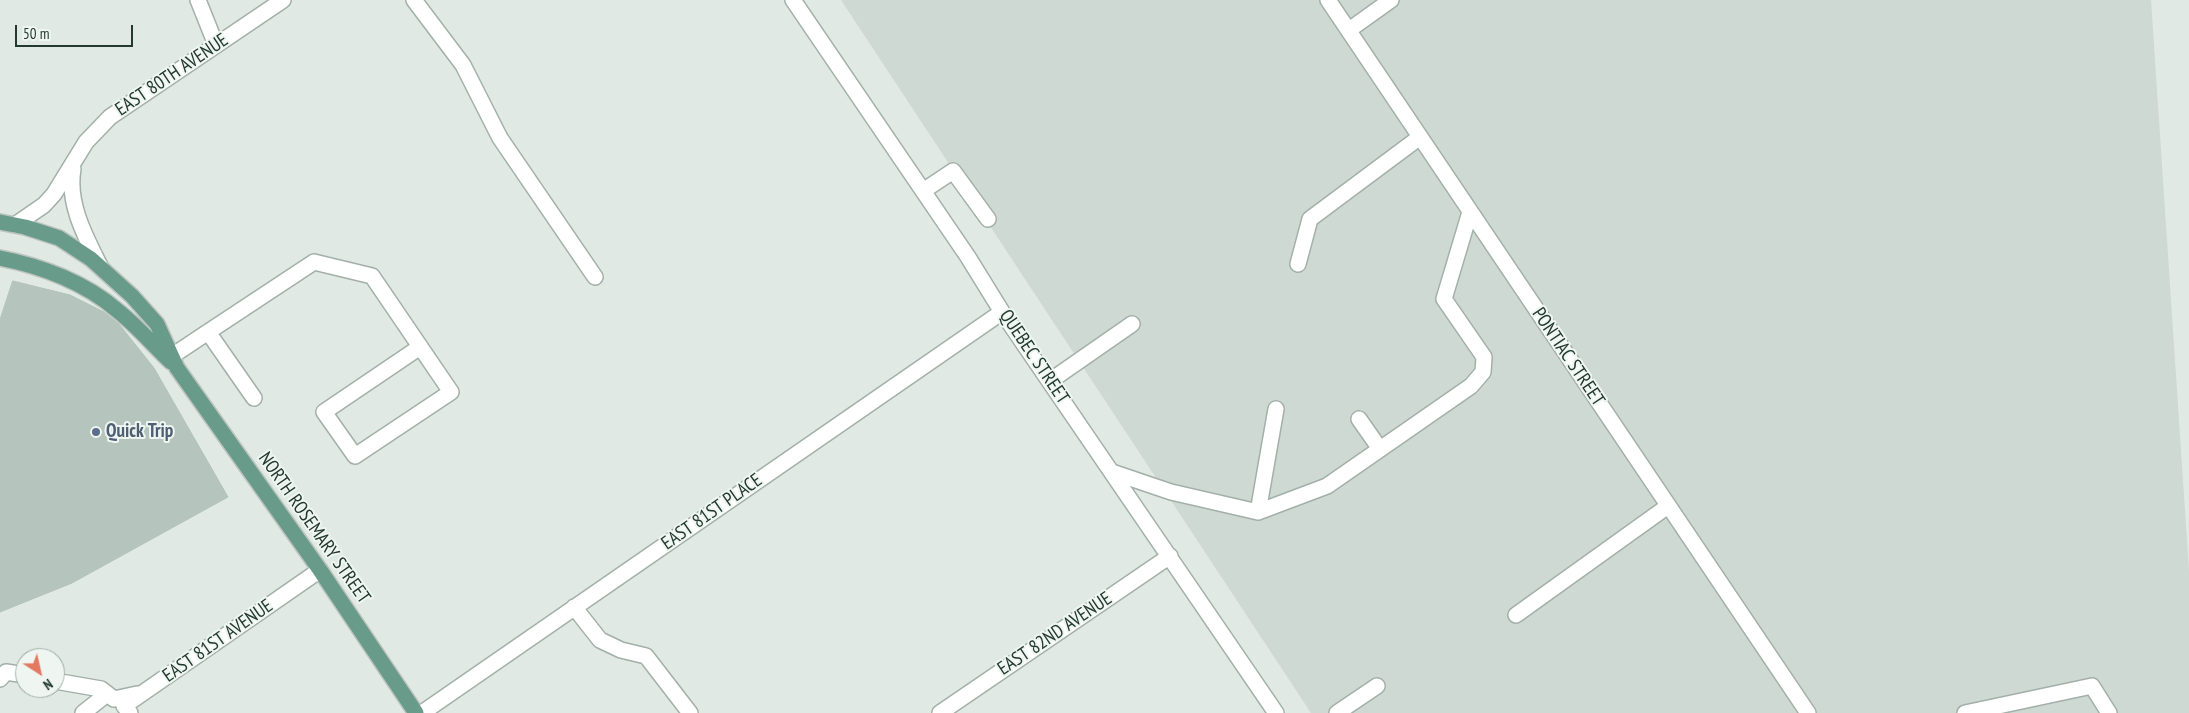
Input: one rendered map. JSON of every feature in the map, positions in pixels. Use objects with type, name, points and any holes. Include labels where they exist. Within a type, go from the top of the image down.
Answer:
[{"type":"main road","name":"NORTH ROSEMARY STREET","points":[[0,222],[59,238],[100,266],[132,296],[157,324],[175,362],[320,570],[416,713]]},
{"type":"main road","name":"NORTH ROSEMARY STREET","points":[[0,258],[21,262],[51,273],[95,294],[118,310],[175,362]]},
{"type":"street","points":[[198,0],[216,45]]},
{"type":"street","name":"EAST 80TH AVENUE","points":[[16,225],[44,205],[64,180],[86,142],[110,117],[283,0]]},
{"type":"street","points":[[414,0],[463,65],[500,138],[595,278]]},
{"type":"street","name":"QUEBEC STREET","points":[[793,0],[923,191],[1002,312],[1276,713]]},
{"type":"street","name":"PONTIAC STREET","points":[[1328,0],[1808,713]]},
{"type":"street","points":[[1349,30],[1391,0]]},
{"type":"street","points":[[1298,264],[1310,219],[1420,137]]},
{"type":"street","name":"EAST 80TH AVENUE","points":[[74,162],[72,189],[75,206],[84,233],[100,266]]},
{"type":"street","points":[[923,191],[953,171],[988,219]]},
{"type":"street","points":[[1112,472],[1171,492],[1258,512],[1327,486],[1471,386],[1483,372],[1484,357],[1444,299],[1470,212]]},
{"type":"street","points":[[175,362],[208,332],[314,262],[372,276],[451,392],[355,456],[324,412],[420,347]]},
{"type":"street","name":"EAST 81ST PLACE","points":[[422,713],[1002,312]]},
{"type":"street","points":[[1050,381],[1132,324]]},
{"type":"street","points":[[208,332],[254,398]]},
{"type":"street","points":[[1258,512],[1276,409]]},
{"type":"street","points":[[1358,419],[1380,449]]},
{"type":"street","points":[[1516,615],[1668,506]]},
{"type":"street","name":"EAST 82ND AVENUE","points":[[940,713],[1170,556]]},
{"type":"street","name":"EAST 81ST AVENUE","points":[[130,713],[124,706],[320,570]]},
{"type":"street","points":[[574,607],[600,640],[621,650],[646,656],[690,713]]},
{"type":"street","points":[[0,679],[6,672],[15,673]]},
{"type":"street","points":[[65,683],[101,689],[114,699],[146,692]]},
{"type":"street","points":[[1337,713],[1377,686]]},
{"type":"street","points":[[1965,713],[2092,686],[2109,713]]},
{"type":"street","points":[[83,713],[107,694]]},
{"type":"shaded area","points":[[841,0],[2151,0],[2189,571],[2189,713],[1311,713]]},
{"type":"building","name":"Quick Trip","points":[[13,281],[70,295],[104,312],[119,324],[154,368],[228,497],[72,583],[0,612],[0,320]]},
{"type":"place","name":"Quick Trip","points":[[96,432]]}]
